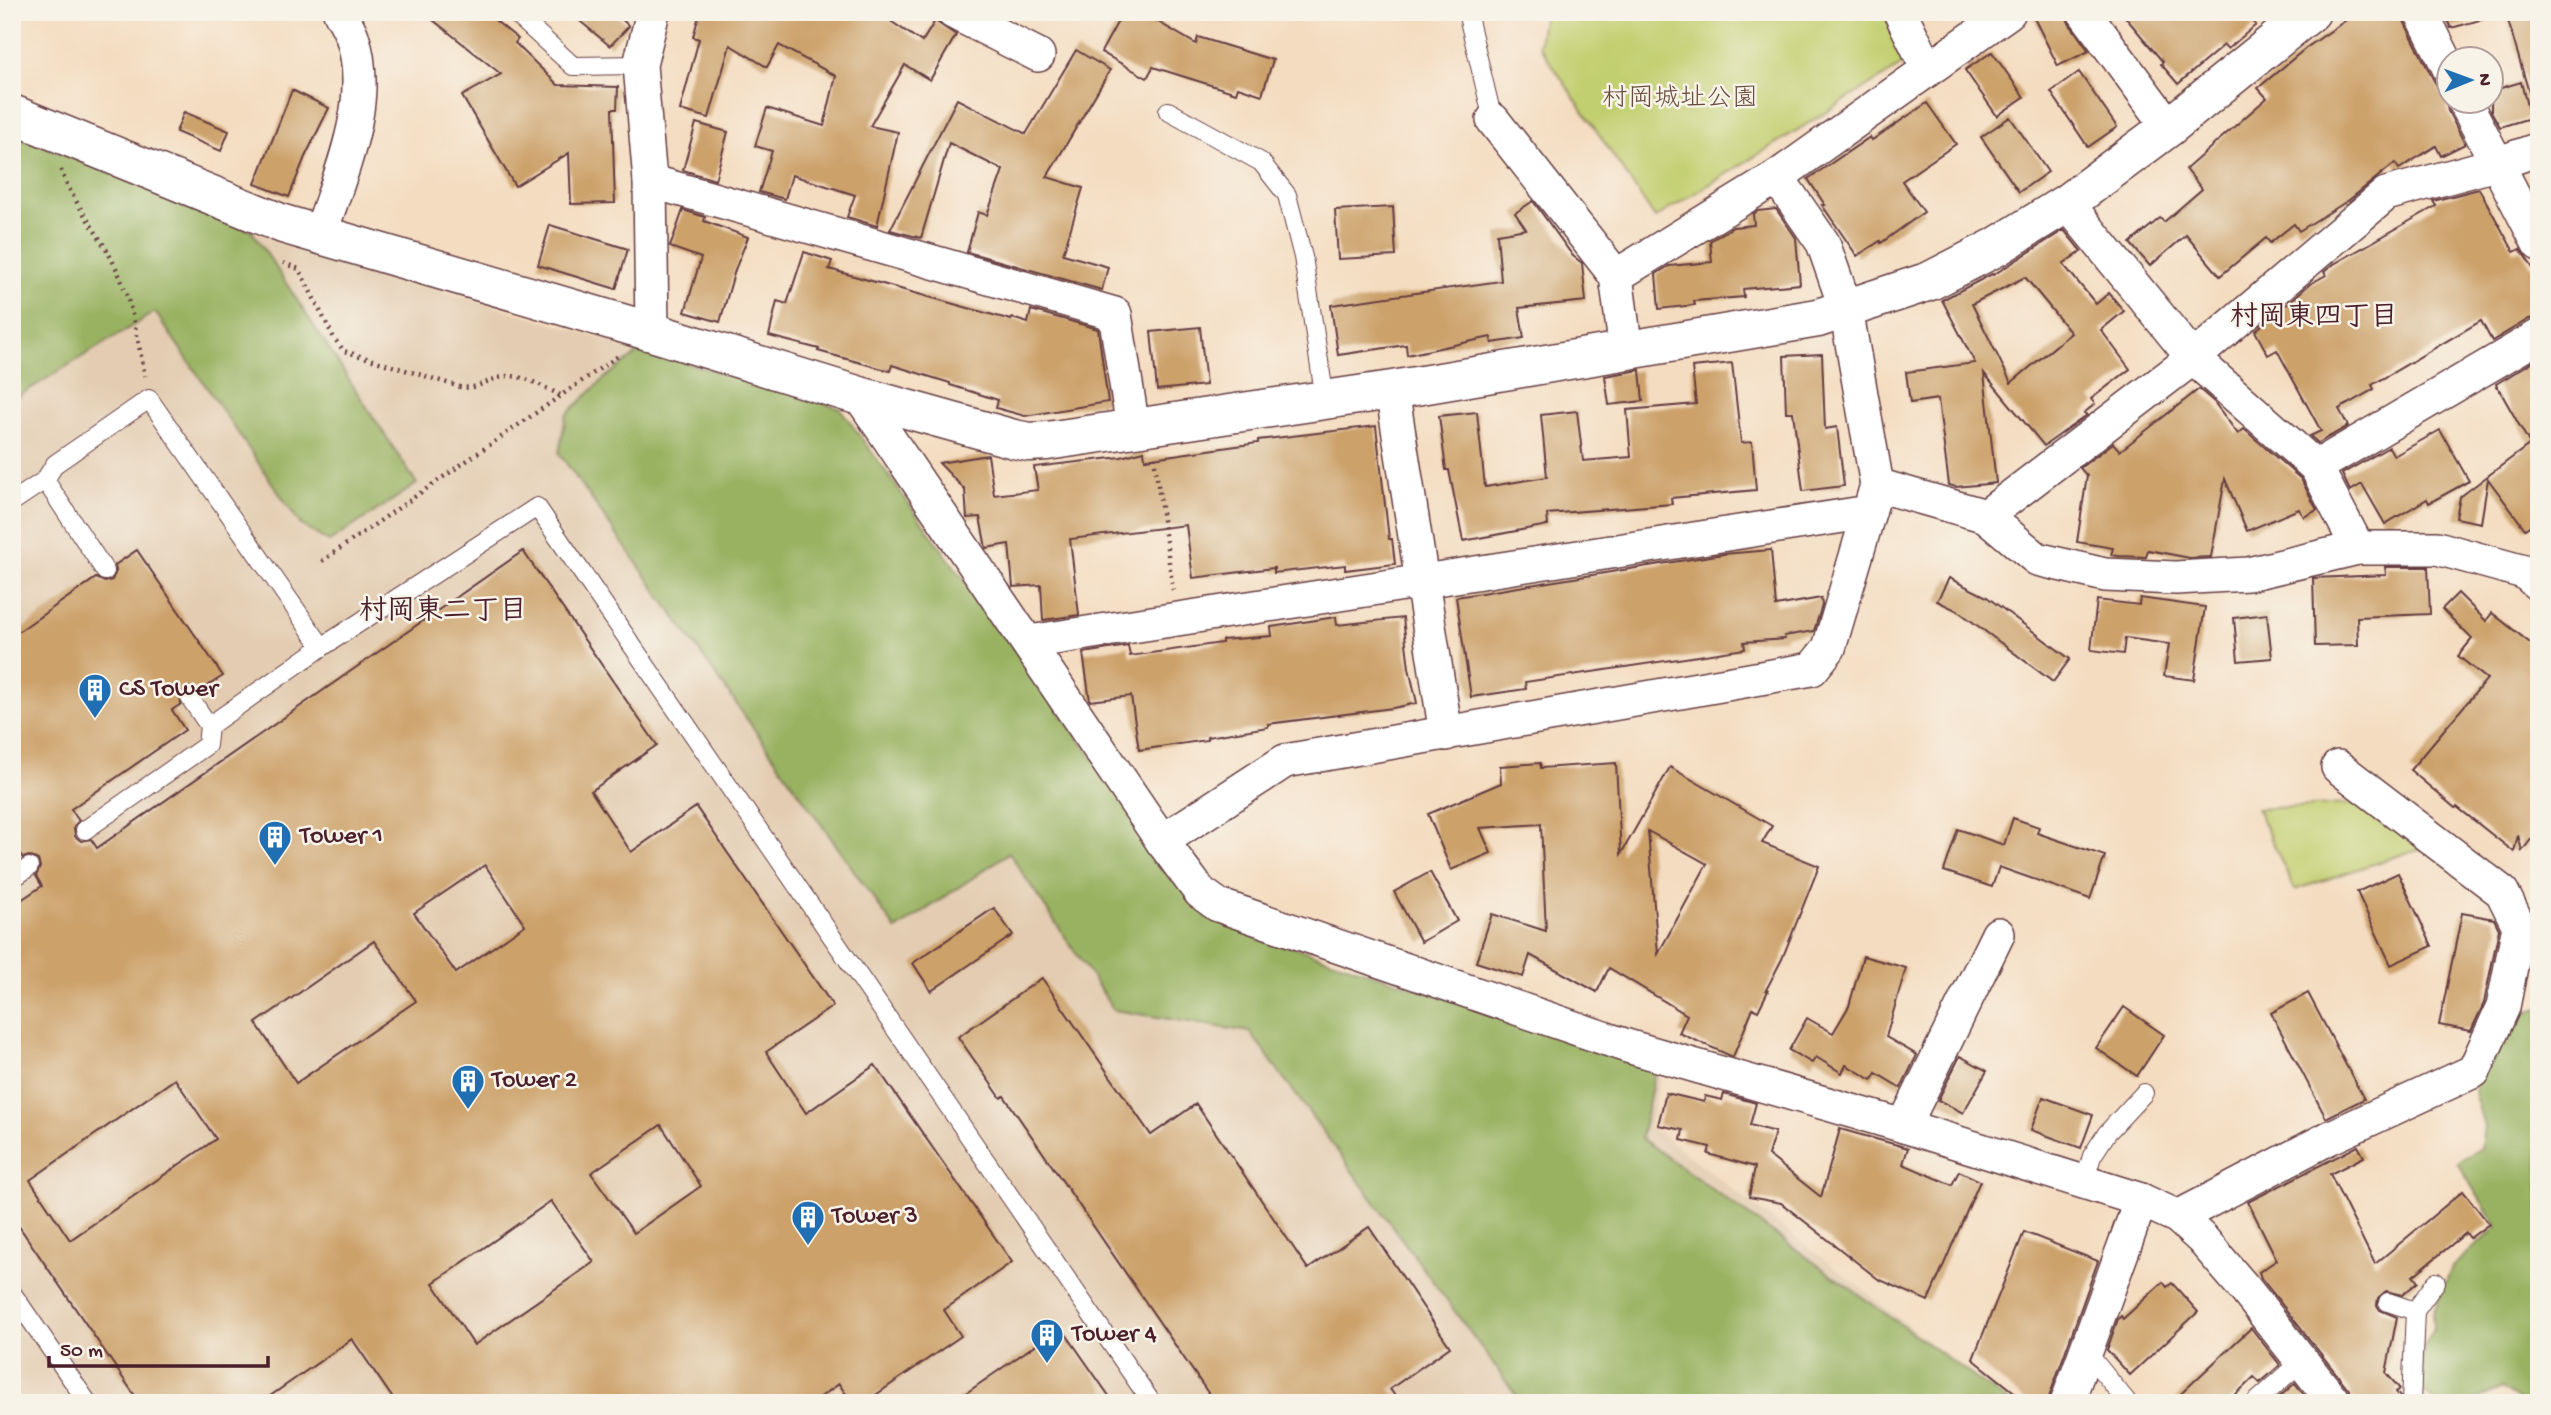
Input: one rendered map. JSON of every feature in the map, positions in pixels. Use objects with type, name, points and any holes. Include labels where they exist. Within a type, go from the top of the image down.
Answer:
[{"type":"street","points":[[320,235],[359,102],[358,66],[352,36],[340,12]]},
{"type":"street","points":[[652,332],[650,181],[640,65],[653,12]]},
{"type":"street","points":[[953,12],[1038,55]]},
{"type":"street","points":[[1900,12],[1928,69]]},
{"type":"street","points":[[1616,275],[1777,177],[2008,12]]},
{"type":"street","points":[[2084,12],[2169,127]]},
{"type":"street","points":[[12,114],[283,224],[860,396],[1029,442],[1392,390],[1818,318],[1930,281],[1996,247],[2067,202],[2169,127],[2311,12]]},
{"type":"street","points":[[2421,12],[2437,46]]},
{"type":"street","points":[[2472,116],[2539,244]]},
{"type":"street","points":[[1493,120],[1616,275],[1626,351]]},
{"type":"street","points":[[1986,516],[2193,358],[2386,194],[2496,164],[2539,149]]},
{"type":"street","points":[[1163,841],[1284,761],[1812,669],[1829,648],[1873,499],[1846,309],[1823,243],[1777,177]]},
{"type":"street","points":[[650,181],[1115,314],[1141,426]]},
{"type":"street","points":[[2067,202],[2193,358],[2316,467],[2358,548]]},
{"type":"street","points":[[2316,467],[2539,336]]},
{"type":"street","points":[[1392,390],[1446,734]]},
{"type":"street","points":[[860,396],[1163,841],[1200,892],[1218,905],[1627,1046],[1905,1126],[2141,1200],[2178,1217],[2202,1239],[2335,1403]]},
{"type":"street","points":[[1029,642],[1422,581],[1873,499],[1986,516],[2037,559],[2105,575],[2176,578],[2248,574],[2358,548],[2437,548],[2534,572]]},
{"type":"street","points":[[2178,1217],[2329,1138],[2473,1071],[2503,1007],[2519,926],[2502,892],[2338,767]]},
{"type":"street","points":[[1905,1126],[1998,934]]},
{"type":"street","points":[[2067,1403],[2141,1200]]},
{"type":"lane","points":[[514,12],[573,66],[640,65]]},
{"type":"lane","points":[[1467,12],[1493,120]]},
{"type":"lane","points":[[1168,111],[1261,162],[1287,195],[1303,257],[1325,400]]},
{"type":"lane","points":[[12,502],[45,480],[55,464],[149,399],[322,647]]},
{"type":"lane","points":[[45,480],[106,571]]},
{"type":"lane","points":[[209,726],[322,647],[537,507],[1152,1403]]},
{"type":"lane","points":[[85,830],[207,745],[209,726],[190,698]]},
{"type":"lane","points":[[12,879],[29,867]]},
{"type":"lane","points":[[2084,1183],[2092,1156],[2106,1133],[2144,1093]]},
{"type":"lane","points":[[2411,1403],[2415,1311],[2435,1282]]},
{"type":"lane","points":[[12,1293],[88,1403]]},
{"type":"lane","points":[[2388,1302],[2415,1311]]},
{"type":"lane","points":[[2085,1350],[2128,1403]]},
{"type":"lane","points":[[2255,1403],[2301,1362]]},
{"type":"path","points":[[62,158],[61,172],[112,260],[130,304],[149,399]]},
{"type":"path","points":[[283,263],[299,269],[334,338],[344,351],[460,387],[471,389],[503,376],[513,376],[561,396]]},
{"type":"path","points":[[322,561],[652,332]]},
{"type":"path","points":[[1141,426],[1177,618]]},
{"type":"shaded area","points":[[12,133],[289,246],[840,408],[1202,925],[1663,1065],[1650,1126],[1860,1287],[2005,1403],[12,1403]]},
{"type":"green space","name":"村岡城址公園","points":[[1544,12],[1883,12],[1909,61],[1655,218],[1539,45]]},
{"type":"green space","points":[[12,133],[252,231],[417,484],[329,542],[301,525],[155,312],[12,400]]},
{"type":"green space","points":[[642,350],[840,408],[1209,919],[1656,1068],[1641,1138],[2010,1403],[1522,1403],[1250,1032],[1114,1010],[1009,853],[896,930],[559,453],[566,415],[607,376]]},
{"type":"green space","points":[[2368,803],[2435,847],[2406,853],[2295,890],[2257,809]]},
{"type":"green space","points":[[2539,1008],[2539,1403],[2522,1403],[2502,1388],[2469,1403],[2436,1403],[2421,1388],[2423,1349],[2434,1327],[2433,1313],[2452,1267],[2497,1227],[2457,1162],[2481,1148],[2484,1126],[2474,1093],[2475,1082],[2516,1014]]},
{"type":"building","points":[[423,12],[485,12],[518,39],[515,43],[558,85],[618,87],[617,109],[612,109],[615,203],[571,204],[569,153],[515,186],[462,96],[501,74]]},
{"type":"building","points":[[569,12],[614,12],[629,26],[610,46]]},
{"type":"building","points":[[700,12],[877,12],[922,42],[935,21],[956,35],[930,80],[905,65],[870,126],[898,132],[877,226],[847,217],[855,195],[792,175],[785,199],[759,192],[772,151],[755,146],[767,108],[824,126],[836,76],[779,45],[767,67],[730,45],[709,118],[680,110],[699,39],[693,37]]},
{"type":"building","points":[[1123,12],[1141,12],[1196,44],[1198,37],[1273,60],[1262,95],[1238,87],[1236,93],[1153,67],[1147,78],[1101,52]]},
{"type":"building","points":[[2031,12],[2065,12],[2069,23],[2089,51],[2058,66]]},
{"type":"building","points":[[2121,12],[2245,12],[2256,25],[2228,49],[2224,45],[2178,84]]},
{"type":"building","points":[[2358,12],[2402,12],[2436,84],[2436,116],[2451,116],[2465,144],[2441,156],[2436,146],[2399,169],[2395,163],[2349,200],[2299,231],[2294,224],[2270,243],[2266,238],[2220,276],[2186,235],[2150,266],[2130,243],[2160,218],[2164,222],[2202,189],[2186,169],[2267,98],[2258,88],[2306,48]]},
{"type":"building","points":[[2443,12],[2483,12],[2484,19],[2451,28]]},
{"type":"building","points":[[2525,12],[2539,12],[2539,102],[2532,103],[2507,17]]},
{"type":"building","points":[[1076,50],[1110,70],[1047,177],[1083,188],[1063,254],[1108,267],[1102,290],[967,252],[978,212],[987,215],[1003,170],[949,143],[921,238],[890,230],[957,99],[1026,134]]},
{"type":"building","points":[[1992,52],[2024,97],[1997,116],[1965,70]]},
{"type":"building","points":[[2079,72],[2117,127],[2088,147],[2051,92]]},
{"type":"building","points":[[2521,82],[2530,118],[2500,127],[2494,116],[2506,116],[2506,86]]},
{"type":"building","points":[[292,90],[329,108],[289,197],[255,184]]},
{"type":"building","points":[[1927,103],[1956,144],[1902,181],[1924,212],[1881,243],[1880,241],[1857,256],[1822,205],[1825,205],[1808,179]]},
{"type":"building","points":[[184,112],[229,131],[221,151],[176,132]]},
{"type":"building","points":[[2010,117],[2048,172],[2019,192],[1981,137]]},
{"type":"building","points":[[696,123],[728,132],[715,180],[683,170]]},
{"type":"building","points":[[2479,189],[2514,252],[2520,249],[2539,277],[2539,317],[2529,319],[2492,341],[2481,321],[2372,385],[2374,389],[2339,409],[2348,426],[2318,443],[2310,436],[2321,431],[2277,350],[2268,355],[2255,331],[2310,284],[2326,275],[2324,272],[2334,264],[2436,206],[2433,201]]},
{"type":"building","points":[[1533,201],[1573,256],[1582,263],[1586,301],[1519,308],[1524,338],[1492,343],[1491,337],[1407,355],[1406,345],[1338,355],[1331,305],[1501,281],[1497,234],[1526,229],[1515,213]]},
{"type":"building","points":[[1393,207],[1396,256],[1338,259],[1335,210]]},
{"type":"building","points":[[1776,209],[1796,238],[1800,284],[1743,289],[1744,297],[1694,301],[1695,305],[1659,309],[1656,274],[1669,266],[1712,262],[1710,241],[1733,227],[1754,225],[1753,214],[1758,211]]},
{"type":"building","points":[[683,210],[705,217],[704,221],[748,237],[720,322],[685,312],[701,258],[670,247]]},
{"type":"building","points":[[550,225],[628,249],[616,289],[538,265]]},
{"type":"building","points":[[2064,230],[2081,251],[2063,264],[2096,304],[2109,293],[2124,311],[2101,330],[2130,369],[2091,399],[2095,404],[2084,413],[2087,415],[2044,446],[1984,373],[1996,483],[1956,487],[1949,485],[1938,399],[1910,403],[1906,372],[1975,363],[1942,300],[1993,275]],"holes":[[[2025,277],[2071,333],[2011,383],[1972,304]]]},
{"type":"building","points":[[804,252],[832,261],[829,269],[1011,320],[1012,318],[1028,323],[1031,310],[1098,329],[1108,402],[1025,416],[996,408],[998,400],[950,383],[892,365],[890,371],[769,336],[777,301],[787,304]]},
{"type":"building","points":[[1200,327],[1206,385],[1157,390],[1151,332]]},
{"type":"building","points":[[1822,354],[1825,429],[1837,427],[1844,486],[1803,491],[1793,412],[1786,412],[1784,356]]},
{"type":"building","points":[[2539,358],[2539,519],[2525,529],[2488,479],[2481,523],[2456,518],[2460,497],[2530,444],[2496,384]]},
{"type":"building","points":[[1732,363],[1741,443],[1752,442],[1756,490],[1671,498],[1672,504],[1547,514],[1548,525],[1463,541],[1449,470],[1446,470],[1439,416],[1477,412],[1485,487],[1547,477],[1541,415],[1577,411],[1583,461],[1631,457],[1627,410],[1696,404],[1692,367]]},
{"type":"building","points":[[1640,370],[1643,401],[1609,405],[1605,376]]},
{"type":"building","points":[[2199,389],[2214,402],[2238,434],[2244,429],[2301,479],[2317,510],[2304,517],[2299,509],[2247,531],[2225,479],[2211,557],[2190,558],[2148,550],[2146,557],[2119,556],[2111,555],[2113,548],[2077,542],[2087,476],[2080,468],[2113,443],[2120,451]]},
{"type":"building","points":[[1376,426],[1389,539],[1392,539],[1395,564],[1345,570],[1345,565],[1274,573],[1274,568],[1193,578],[1186,525],[1070,539],[1079,615],[1043,620],[1041,585],[1013,587],[1009,544],[986,548],[980,517],[967,518],[965,490],[939,463],[988,455],[994,495],[1038,490],[1034,467],[1121,457],[1144,451],[1145,459],[1258,443],[1258,440]]},
{"type":"building","points":[[2440,430],[2469,481],[2429,503],[2427,499],[2385,524],[2362,484],[2350,491],[2342,474],[2389,447],[2394,456]]},
{"type":"building","points":[[137,550],[223,676],[199,691],[190,687],[180,692],[181,704],[172,710],[185,730],[71,809],[79,821],[74,826],[75,836],[81,841],[91,839],[97,848],[523,551],[657,745],[591,791],[631,852],[696,807],[833,1006],[766,1052],[806,1113],[875,1065],[1012,1262],[944,1310],[961,1336],[864,1403],[852,1403],[839,1384],[812,1403],[396,1403],[352,1339],[260,1403],[140,1403],[12,1216],[12,906],[42,886],[36,876],[40,867],[38,860],[29,856],[23,858],[12,843],[12,636],[96,578],[105,582],[112,580],[116,571],[115,565]],"holes":[[[485,865],[525,925],[456,973],[414,913]],[[374,941],[416,1001],[296,1083],[256,1023]],[[175,1079],[216,1139],[70,1240],[30,1180]],[[661,1125],[701,1186],[634,1233],[591,1173]],[[551,1201],[594,1262],[474,1345],[433,1283]]]},
{"type":"building","points":[[1771,550],[1776,606],[1821,598],[1822,605],[1814,631],[1784,636],[1785,639],[1744,642],[1745,649],[1525,682],[1526,689],[1471,697],[1456,597],[1723,554]]},
{"type":"building","points":[[2385,567],[2428,567],[2430,614],[2357,617],[2358,645],[2315,646],[2313,578],[2386,575]]},
{"type":"building","points":[[1949,578],[1987,597],[2070,659],[2053,682],[1958,611],[1937,601]]},
{"type":"building","points":[[2458,593],[2486,621],[2492,613],[2539,650],[2539,829],[2522,851],[2518,835],[2514,852],[2410,770],[2487,679],[2458,656],[2472,639],[2442,609]]},
{"type":"building","points":[[2140,598],[2205,607],[2194,680],[2164,676],[2169,644],[2125,638],[2123,654],[2091,650],[2097,600],[2139,605]]},
{"type":"building","points":[[2267,614],[2272,658],[2238,661],[2234,618]]},
{"type":"building","points":[[1336,617],[1337,625],[1403,618],[1409,668],[1417,703],[1268,724],[1268,727],[1207,737],[1207,740],[1139,750],[1131,696],[1090,701],[1083,653],[1128,646],[1130,656],[1222,643],[1222,640],[1272,636],[1271,627]]},
{"type":"building","points":[[1540,763],[1541,768],[1616,763],[1621,854],[1670,767],[1772,826],[1762,843],[1819,866],[1782,959],[1766,990],[1768,991],[1758,1011],[1753,1008],[1733,1057],[1679,1033],[1687,1015],[1609,968],[1597,992],[1530,955],[1523,977],[1476,962],[1492,914],[1546,931],[1541,824],[1480,828],[1491,853],[1451,870],[1428,814],[1501,783],[1500,766]],"holes":[[[1648,831],[1707,864],[1658,954]]]},
{"type":"building","points":[[2013,818],[2039,827],[2037,833],[2105,856],[2090,899],[1999,867],[1992,887],[1944,871],[1958,829],[2004,845]]},
{"type":"building","points":[[1430,872],[1457,921],[1421,942],[1394,892]]},
{"type":"building","points":[[2398,873],[2432,946],[2391,965],[2357,892]]},
{"type":"building","points":[[994,908],[1013,935],[931,991],[913,963]]},
{"type":"building","points":[[2462,913],[2494,919],[2499,929],[2484,1003],[2471,1031],[2439,1025]]},
{"type":"building","points":[[1863,956],[1906,968],[1886,1037],[1917,1055],[1901,1088],[1876,1073],[1872,1080],[1846,1065],[1842,1073],[1816,1057],[1812,1063],[1789,1050],[1807,1018],[1833,1033],[1849,1006]]},
{"type":"building","points":[[1042,978],[1151,1135],[1196,1104],[1308,1269],[1369,1227],[1450,1347],[1390,1389],[1400,1403],[1215,1403],[1004,1096],[1001,1098],[958,1037]]},
{"type":"building","points":[[2308,993],[2364,1099],[2326,1118],[2271,1013]]},
{"type":"building","points":[[2124,1007],[2164,1035],[2137,1076],[2096,1048]]},
{"type":"building","points":[[1960,1056],[1987,1071],[1963,1113],[1938,1100]]},
{"type":"building","points":[[1666,1093],[1704,1102],[1705,1096],[1722,1100],[1724,1094],[1756,1103],[1750,1125],[1775,1132],[1768,1155],[1821,1197],[1840,1129],[1908,1148],[1903,1164],[1952,1185],[1959,1171],[1980,1181],[1928,1301],[1878,1279],[1781,1203],[1749,1197],[1755,1167],[1708,1154],[1710,1147],[1681,1140],[1683,1130],[1658,1125]]},
{"type":"building","points":[[2043,1097],[2093,1115],[2081,1148],[2031,1130]]},
{"type":"building","points":[[2358,1146],[2364,1157],[2330,1174],[2375,1264],[2463,1191],[2489,1224],[2470,1238],[2466,1233],[2413,1276],[2418,1282],[2402,1295],[2386,1291],[2378,1298],[2377,1305],[2380,1310],[2397,1317],[2386,1373],[2400,1389],[2396,1392],[2400,1403],[2354,1403],[2350,1391],[2259,1272],[2277,1260],[2248,1202]]},
{"type":"building","points":[[2024,1232],[2098,1261],[2049,1397],[2044,1403],[2028,1403],[1973,1359]]},
{"type":"building","points":[[2163,1282],[2167,1287],[2172,1283],[2198,1312],[2130,1375],[2107,1350],[2118,1319],[2121,1316],[2123,1319]]},
{"type":"building","name":"Tower 4","points":[[1061,1327],[1114,1403],[952,1403]]},
{"type":"building","points":[[2251,1328],[2280,1365],[2260,1383],[2254,1377],[2227,1403],[2171,1403]]},
{"type":"building","points":[[2295,1383],[2310,1403],[2275,1401]]},
{"type":"place","name":"CS Tower","points":[[95,720]]},
{"type":"place","name":"Tower 1","points":[[275,867]]},
{"type":"place","name":"Tower 2","points":[[468,1111]]},
{"type":"place","name":"Tower 3","points":[[808,1247]]},
{"type":"place","name":"Tower 4","points":[[1047,1365]]},
{"type":"district","name":"村岡東四丁目","points":[[2314,318]]},
{"type":"district","name":"村岡東二丁目","points":[[443,612]]}]
